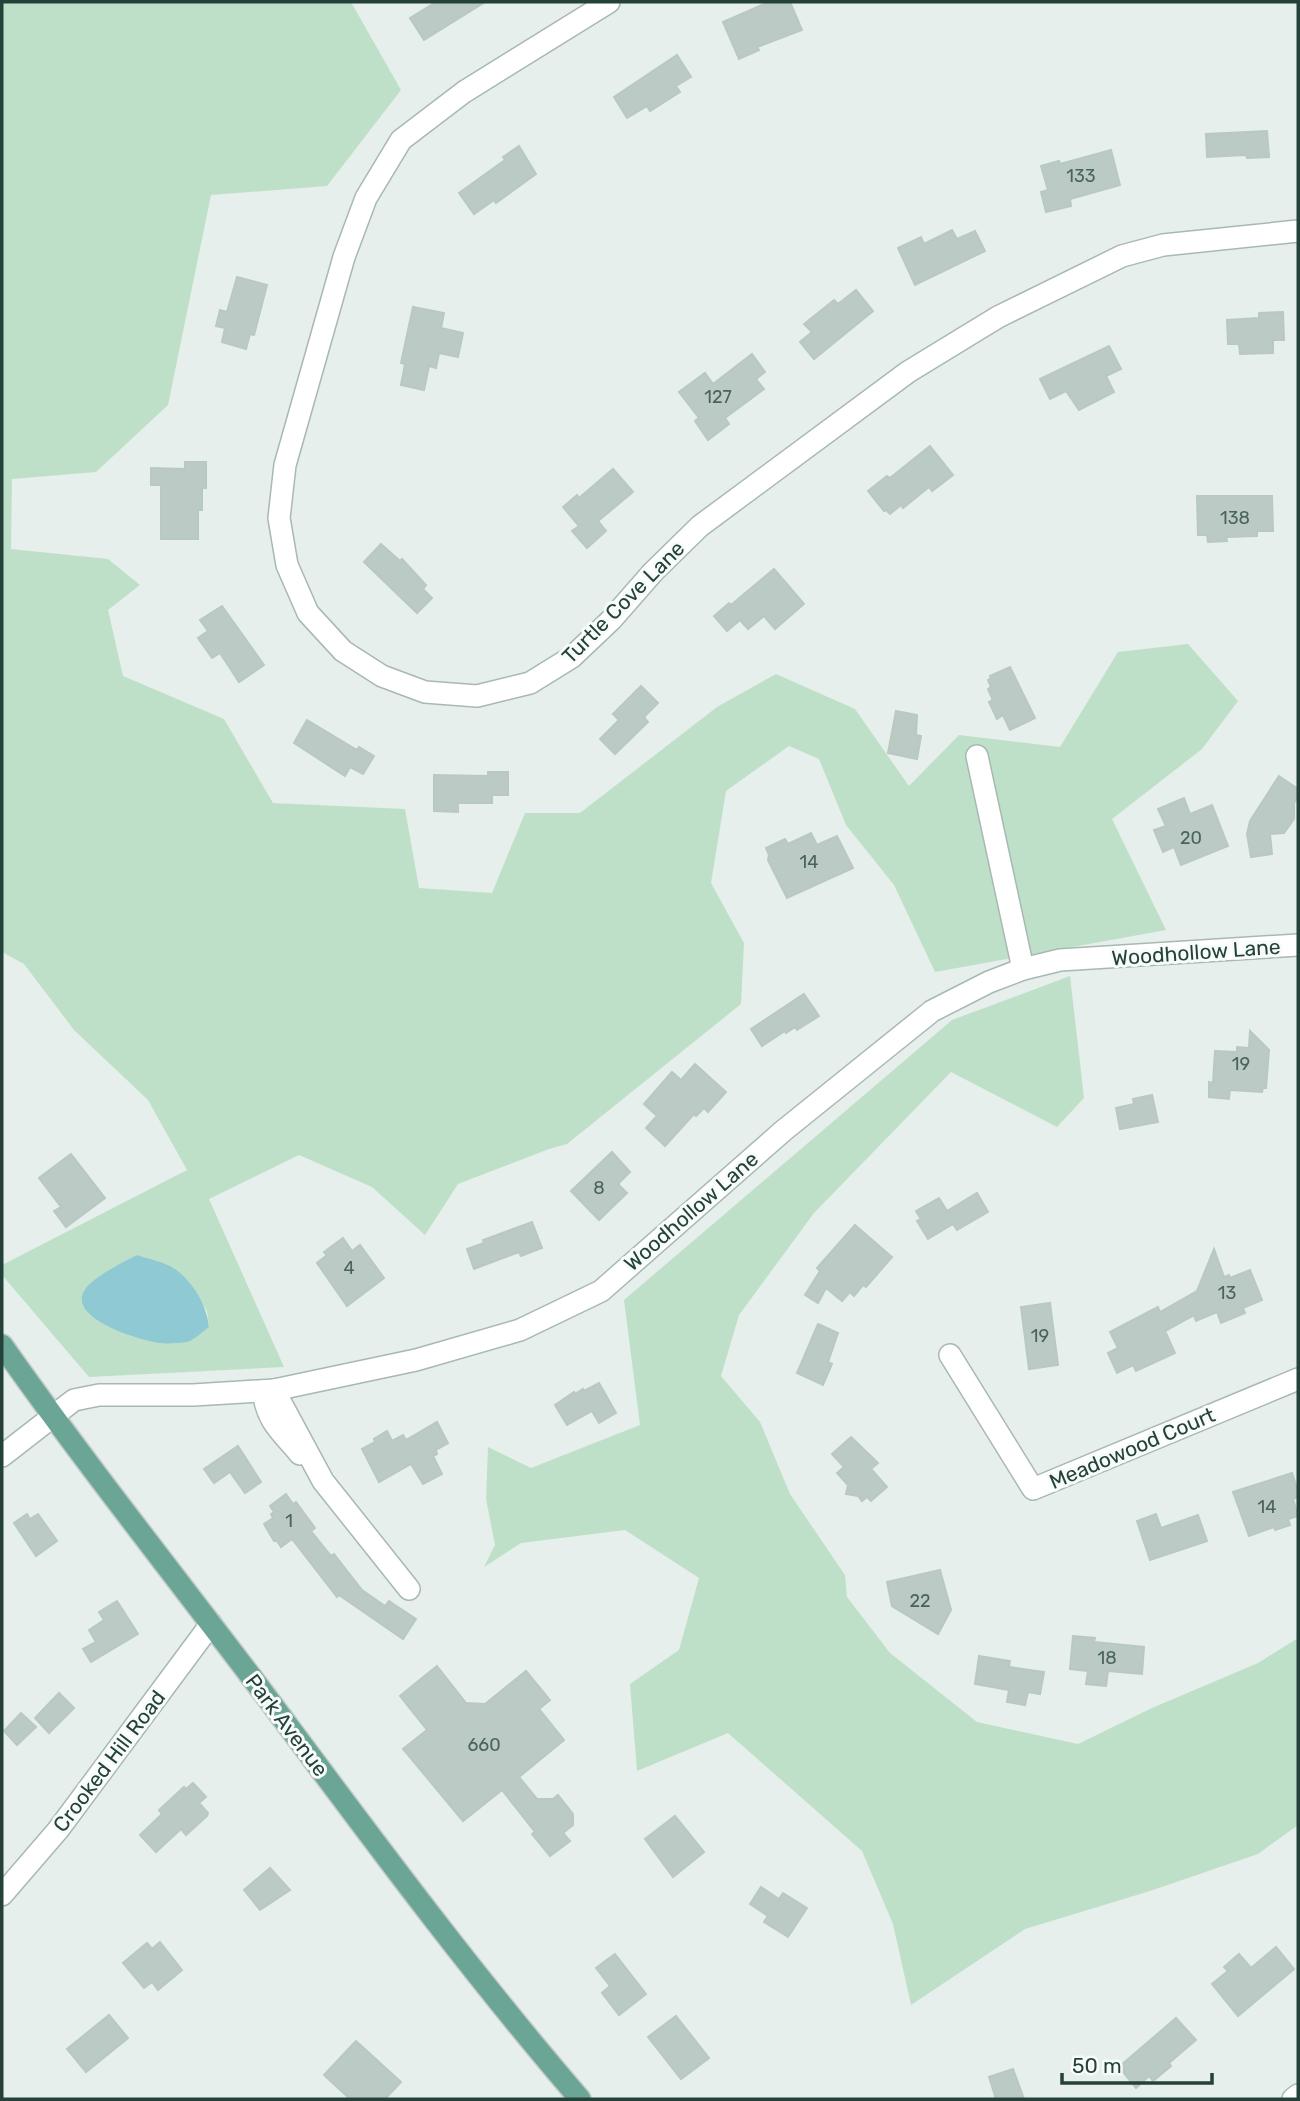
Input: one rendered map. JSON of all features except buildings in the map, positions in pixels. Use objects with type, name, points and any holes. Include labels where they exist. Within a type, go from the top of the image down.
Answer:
[{"type":"main road","name":"Park Avenue","points":[[2,1345],[485,1985],[580,2099]]},
{"type":"street","name":"Turtle Cove Lane","points":[[609,2],[464,92],[401,140],[366,198],[344,257],[285,465],[279,518],[287,565],[309,613],[343,651],[382,676],[425,692],[477,696],[530,683],[572,657],[701,526],[908,372],[998,317],[1122,256],[1163,245],[1298,231]]},
{"type":"street","points":[[977,756],[1023,969]]},
{"type":"street","name":"Woodhollow Lane","points":[[2,1456],[74,1400],[99,1395],[193,1395],[269,1390],[416,1360],[520,1330],[601,1291],[783,1131],[932,1011],[989,982],[1023,969],[1060,960],[1298,945]]},
{"type":"street","name":"Meadowood Court","points":[[950,1355],[1033,1489],[1298,1379]]},
{"type":"street","points":[[269,1390],[265,1408],[272,1420],[409,1589]]},
{"type":"street","name":"Crooked Hill Road","points":[[2,1895],[58,1830],[211,1624]]},
{"type":"street","points":[[1293,2099],[1298,2095]]},
{"type":"green space","points":[[2,2],[351,2],[401,90],[327,186],[211,195],[168,405],[96,472],[12,479],[11,549],[108,559],[140,585],[108,610],[123,676],[224,719],[273,803],[405,809],[419,888],[492,893],[525,813],[580,813],[717,707],[776,674],[855,709],[909,786],[959,735],[1060,747],[1118,652],[1188,644],[1238,701],[1202,749],[1112,819],[1166,930],[935,972],[894,885],[846,825],[819,759],[789,746],[726,791],[711,883],[744,943],[741,1004],[567,1144],[458,1184],[425,1235],[372,1187],[299,1155],[209,1199],[284,1367],[89,1377],[2,1275],[2,1265],[187,1170],[148,1100],[74,1030],[24,964],[2,952]],"holes":[[[136,1255],[174,1268],[192,1287],[207,1311],[209,1327],[160,1343],[131,1336],[100,1322],[84,1290]]]},
{"type":"green space","points":[[1070,976],[1084,1098],[1057,1127],[951,1072],[814,1213],[739,1315],[721,1376],[760,1422],[790,1494],[845,1575],[847,1597],[890,1653],[977,1722],[1078,1744],[1152,1708],[1258,1663],[1298,1638],[1298,1825],[1258,1854],[1150,1891],[1025,1929],[911,2005],[893,1924],[862,1851],[728,1733],[637,1771],[630,1684],[679,1650],[699,1578],[625,1530],[521,1543],[484,1567],[495,1545],[486,1499],[488,1447],[531,1468],[640,1425],[624,1300],[952,1020]]},
{"type":"water","points":[[137,1255],[166,1264],[182,1274],[202,1302],[209,1327],[187,1342],[160,1343],[109,1327],[86,1311],[82,1301],[88,1286]]}]
